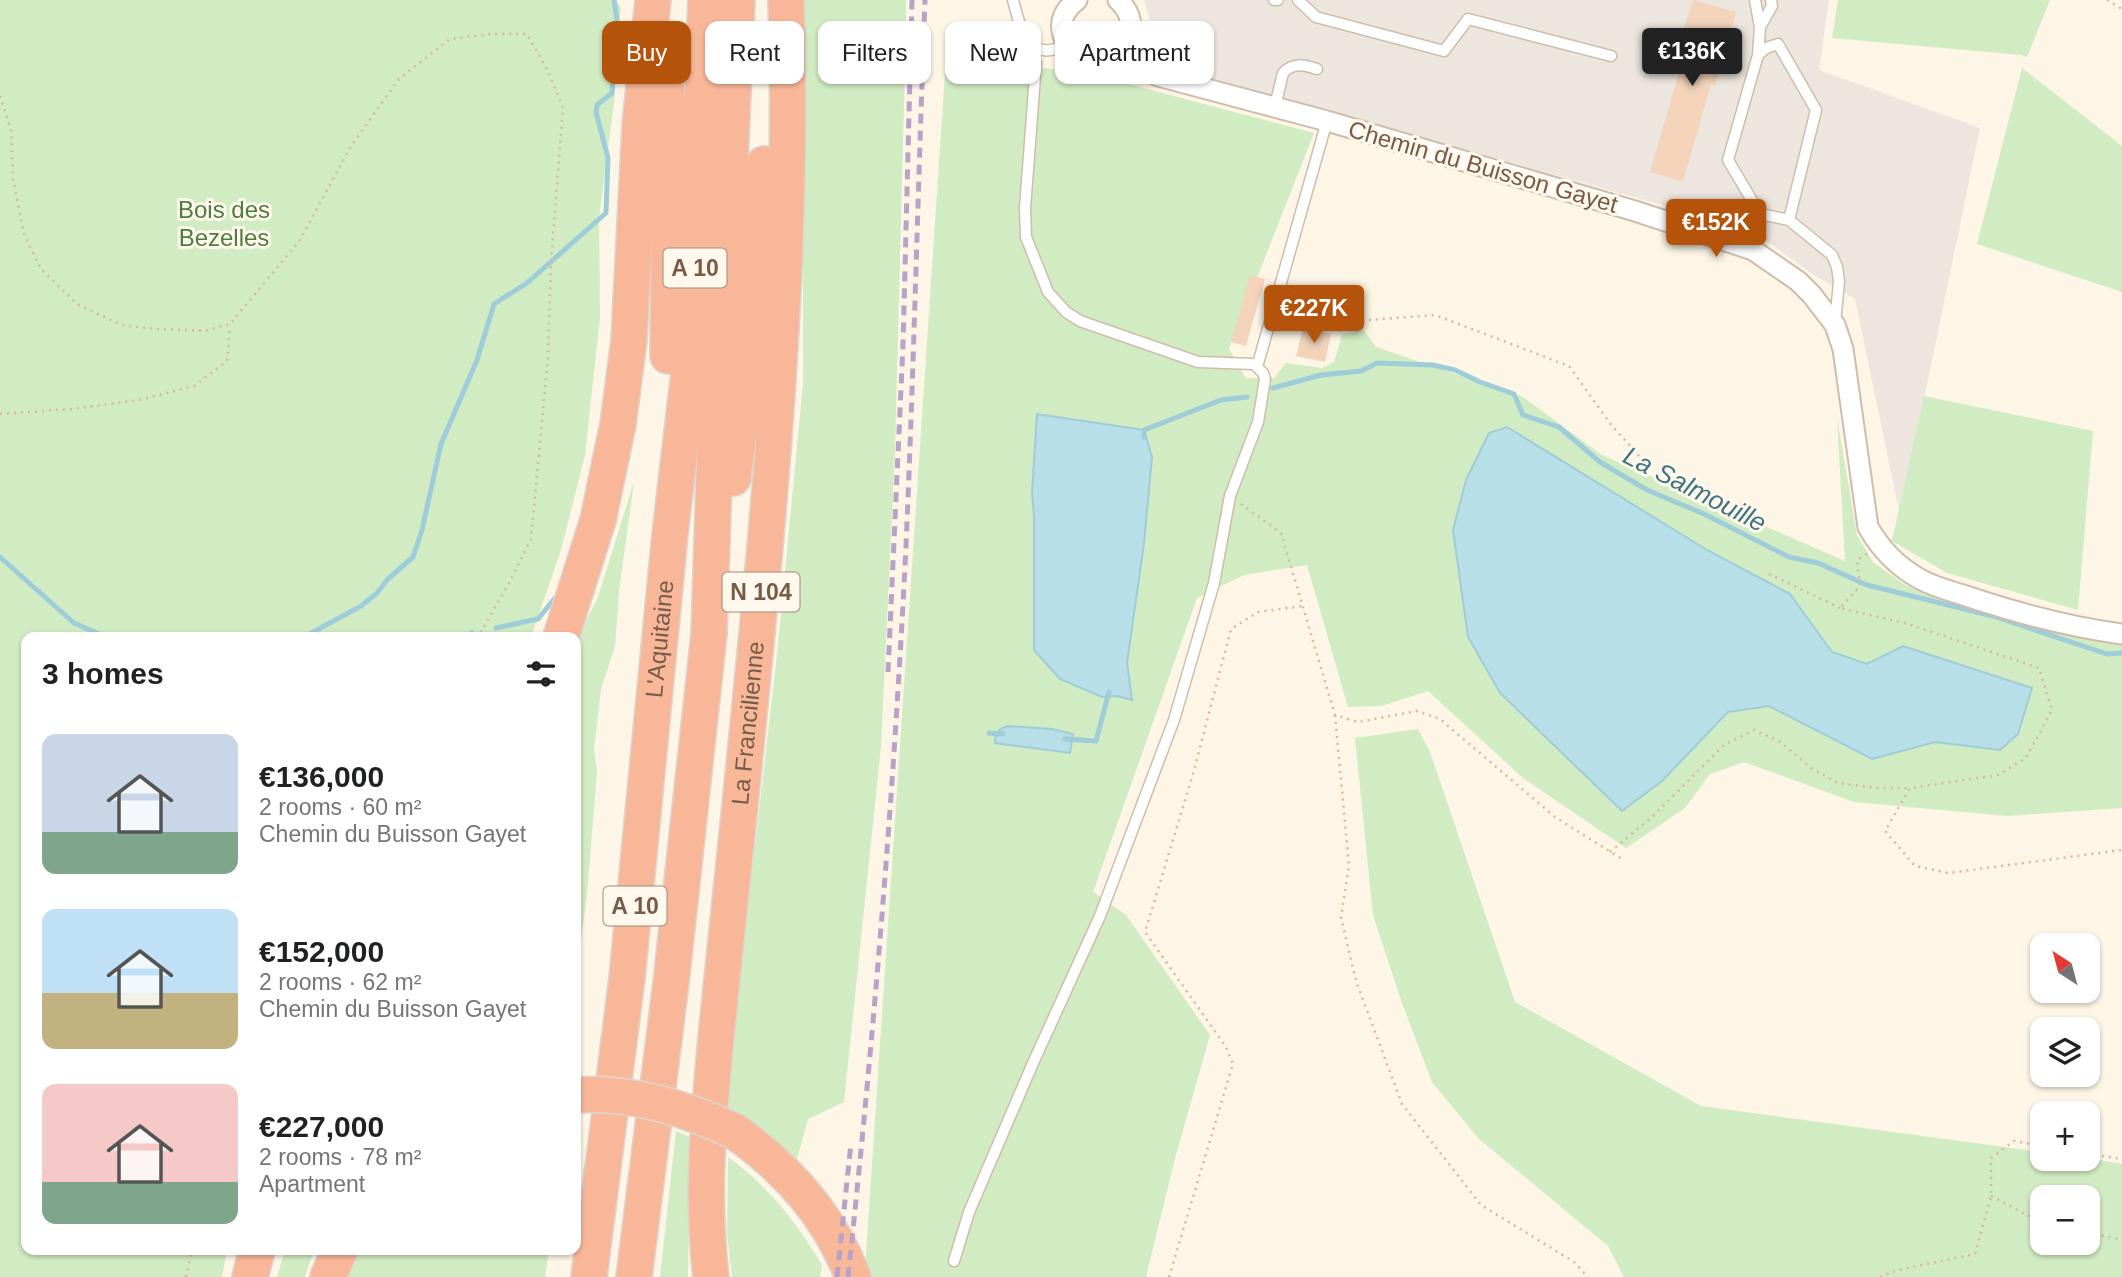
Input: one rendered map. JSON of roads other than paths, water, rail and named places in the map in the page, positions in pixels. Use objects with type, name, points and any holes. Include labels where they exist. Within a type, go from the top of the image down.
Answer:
[{"type":"highway","points":[[563,632],[598,520],[618,424],[629,340],[640,125],[653,0]]},
{"type":"highway","points":[[663,0],[668,94],[667,419],[670,534]]},
{"type":"highway","name":"L'Aquitaine","points":[[589,1277],[632,939],[670,534],[692,347],[706,0]]},
{"type":"highway","name":"L'Aquitaine","points":[[634,1277],[671,983],[709,634],[716,417],[727,242],[737,0]]},
{"type":"highway","points":[[709,634],[750,349],[763,181],[772,0]]},
{"type":"highway","name":"La Francilienne","points":[[711,1277],[707,1183],[713,1066],[760,608],[781,348],[786,242],[786,0]]},
{"type":"highway","points":[[581,1095],[618,1096],[662,1103],[704,1117],[734,1131],[771,1158],[802,1190],[837,1240],[853,1277]]},
{"type":"highway","points":[[250,1277],[256,1255]]},
{"type":"highway","points":[[328,1277],[338,1255]]},
{"type":"street","points":[[1063,21],[1066,12],[1077,0]]},
{"type":"street","points":[[1118,0],[1131,21]]},
{"type":"street","name":"Chemin du Buisson Gayet","points":[[1189,84],[1328,121],[1635,211],[1753,250],[1798,281],[1824,308],[1835,325],[1843,349],[1868,527],[1879,547],[1904,569],[1923,581],[1980,601],[2079,628],[2122,634]]},
{"type":"lane","points":[[1013,0],[1019,24],[1031,46],[1036,50],[1055,48]]},
{"type":"lane","points":[[1298,0],[1317,17],[1444,51],[1468,19],[1611,56]]},
{"type":"lane","points":[[1755,0],[1760,27],[1758,55],[1728,160],[1760,214],[1789,220],[1832,255],[1839,281],[1835,325]]},
{"type":"lane","points":[[1760,27],[1772,6],[1771,0]]},
{"type":"lane","points":[[1758,55],[1766,48],[1778,44],[1816,110],[1789,220]]},
{"type":"lane","points":[[1275,106],[1286,70],[1303,65],[1317,69]]},
{"type":"lane","points":[[954,1261],[970,1212],[1104,904],[1174,720],[1214,583],[1230,496],[1258,422],[1265,379],[1257,367],[1248,363],[1198,362],[1080,321],[1066,312],[1048,292],[1026,237],[1025,208],[1034,84]]},
{"type":"lane","points":[[1257,367],[1328,121]]},
{"type":"water","points":[[1037,414],[1144,430],[1152,457],[1144,543],[1127,663],[1132,700],[1117,696],[1102,697],[1060,679],[1034,650],[1032,493]]},
{"type":"water","points":[[1507,427],[1707,550],[1790,594],[1832,652],[1867,664],[1903,646],[2032,688],[2018,734],[2000,750],[1935,742],[1872,759],[1769,706],[1728,712],[1662,781],[1622,811],[1500,693],[1468,637],[1453,530],[1466,480],[1489,433]]},
{"type":"water","points":[[1008,726],[1052,729],[1073,734],[1070,753],[995,743],[998,732]]},
{"type":"waterway","points":[[313,632],[361,606],[413,557],[422,530],[441,444],[477,360],[494,304],[527,283],[606,213],[608,158],[596,112],[597,105],[612,93],[617,20],[614,0]]},
{"type":"waterway","name":"La Salmouille","points":[[1273,388],[1321,375],[1361,371],[1377,363],[1433,365],[1455,370],[1514,394],[1523,415],[1559,427],[1600,462],[1647,490],[1704,514],[1789,557],[1818,563],[1867,585],[1993,616],[2107,654],[2122,653]]},
{"type":"waterway","name":"La Salmouille","points":[[1144,437],[1144,430],[1221,400],[1247,397]]},
{"type":"waterway","name":"La Salmouille","points":[[0,557],[74,623],[95,632]]},
{"type":"waterway","name":"La Salmouille","points":[[496,628],[538,619],[555,598]]},
{"type":"waterway","name":"La Salmouille","points":[[1065,739],[1096,741],[1109,692]]},
{"type":"waterway","name":"La Salmouille","points":[[989,733],[1003,734]]},
{"type":"railway","points":[[888,672],[903,345],[912,0]]},
{"type":"railway","points":[[848,1277],[896,729],[909,478],[925,0]]},
{"type":"railway","points":[[837,1277],[851,1143]]},
{"type":"park label","name":"Bois des Bezelles","points":[[224,224]]}]
